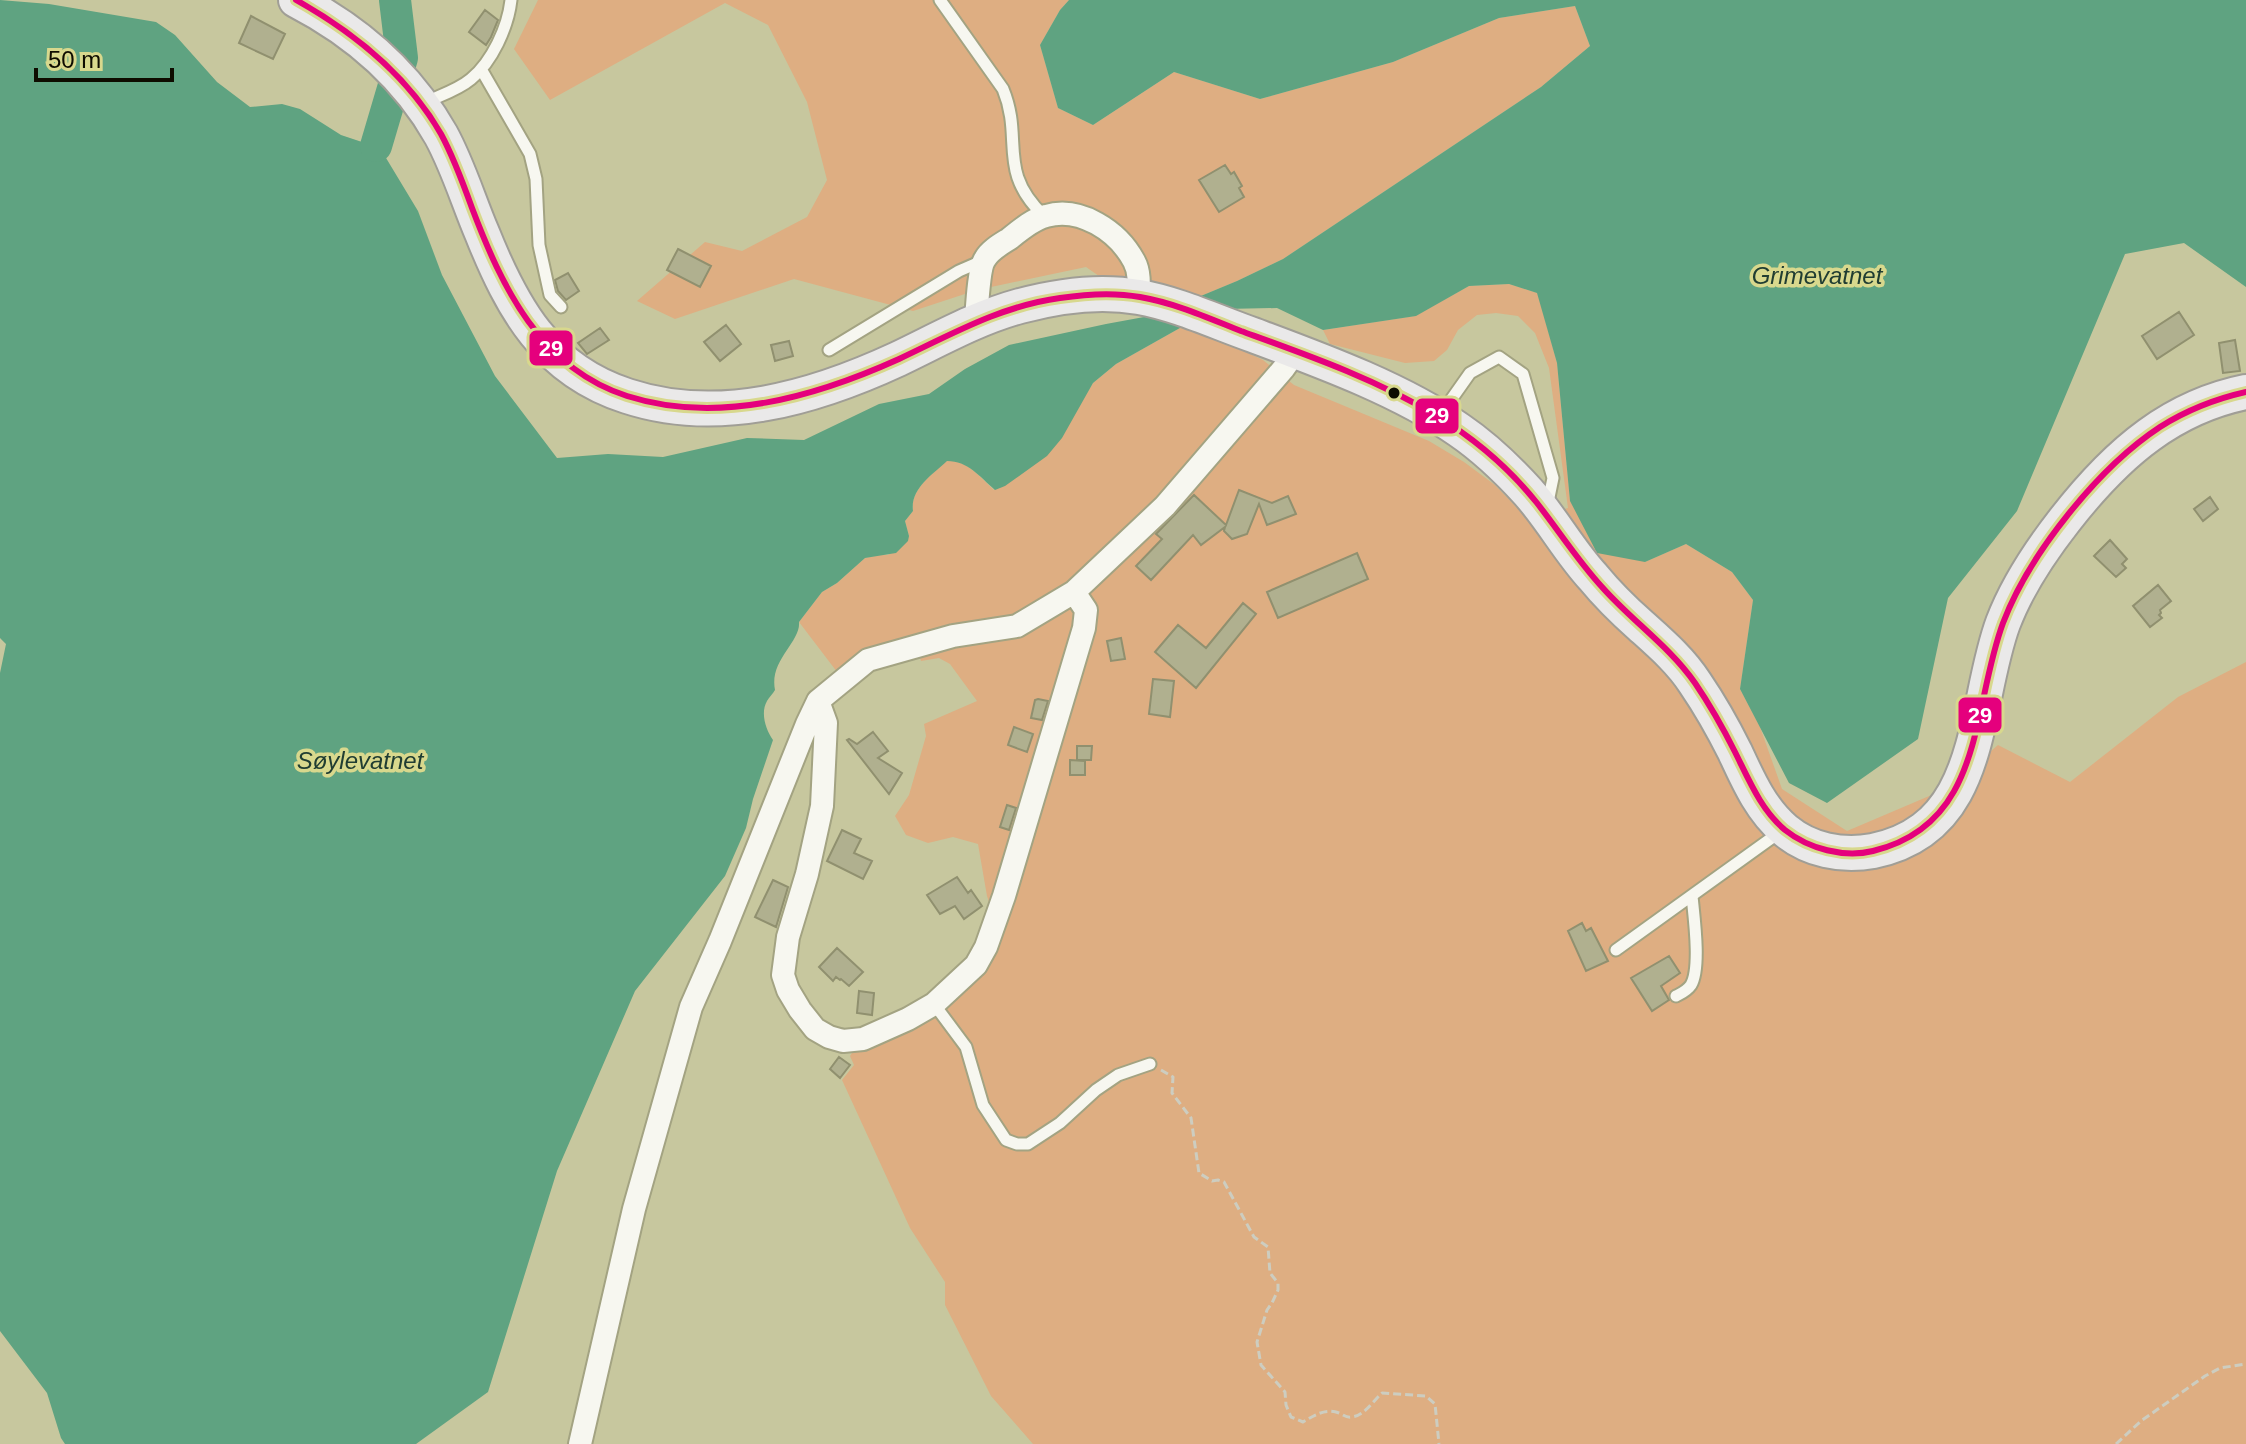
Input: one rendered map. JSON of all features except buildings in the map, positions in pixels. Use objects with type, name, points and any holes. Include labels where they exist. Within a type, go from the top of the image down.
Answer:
[{"type":"main road","points":[[296,0],[358,38],[390,67],[421,104],[458,170],[502,281],[546,347],[580,375],[618,393],[655,405],[698,410],[760,404],[827,388],[864,374],[976,320],[1050,299],[1080,296],[1150,300],[1296,351],[1330,364],[1439,417],[1497,460],[1531,495],[1590,575],[1637,623],[1666,647],[1691,677],[1772,817],[1798,839],[1835,853],[1856,853],[1894,845],[1931,823],[1958,787],[1968,764],[2004,621],[2043,548],[2106,474],[2151,434],[2204,404],[2246,392]]},
{"type":"street","points":[[976,320],[983,261],[992,251],[1044,216],[1074,214],[1108,230],[1135,262],[1150,300]]},
{"type":"street","points":[[580,1444],[634,1209],[691,1007],[818,701],[868,660],[953,636],[1017,626],[1074,592],[1165,506],[1296,351]]},
{"type":"street","points":[[818,701],[826,723],[822,806],[807,874],[788,937],[783,975],[788,990],[815,1029],[843,1041],[863,1039],[934,1004],[976,965],[986,947],[1084,628],[1086,610],[1074,592]]},
{"type":"lane","points":[[421,104],[461,86],[481,69],[501,33],[511,0]]},
{"type":"lane","points":[[940,0],[1003,89],[1009,104],[1013,162],[1018,182],[1031,203],[1044,216]]},
{"type":"lane","points":[[481,69],[530,154],[536,179],[539,245],[550,295],[561,307]]},
{"type":"lane","points":[[829,350],[959,271],[983,261]]},
{"type":"lane","points":[[1439,417],[1470,373],[1499,357],[1523,374],[1553,478],[1546,515]]},
{"type":"lane","points":[[1616,950],[1784,829]]},
{"type":"lane","points":[[1676,996],[1688,989],[1694,977],[1696,946],[1692,896]]},
{"type":"lane","points":[[934,1004],[966,1047],[983,1105],[1006,1140],[1017,1144],[1028,1144],[1050,1130],[1118,1075],[1150,1064]]},
{"type":"path","points":[[1150,1064],[1173,1077],[1172,1093],[1191,1118],[1199,1173],[1212,1181],[1224,1182],[1254,1237],[1268,1247],[1270,1273],[1278,1283],[1278,1290],[1267,1310],[1257,1342],[1261,1365],[1285,1392],[1291,1417],[1303,1422],[1319,1412],[1334,1411],[1354,1417],[1373,1405],[1382,1393],[1426,1396],[1435,1404],[1439,1444]]},
{"type":"path","points":[[2116,1444],[2141,1421],[2205,1376],[2220,1368],[2246,1364]]},
{"type":"shaded area","points":[[538,0],[1069,0],[1040,45],[1058,108],[1093,125],[1174,72],[1260,99],[1393,62],[1499,18],[1575,6],[1590,46],[1541,87],[1283,259],[1155,315],[1086,267],[977,290],[913,311],[794,279],[675,319],[637,301],[705,242],[742,251],[807,217],[827,180],[807,102],[768,25],[725,3],[550,100],[514,49]]},
{"type":"shaded area","points":[[1509,284],[1538,293],[1557,363],[1570,501],[1645,562],[1686,544],[1732,572],[1753,600],[1740,689],[1760,727],[1782,789],[1847,831],[1948,788],[1998,745],[2070,782],[2178,697],[2246,662],[2246,1444],[1033,1444],[991,1396],[945,1305],[945,1282],[910,1228],[842,1080],[854,1065],[850,1056],[856,1047],[886,1038],[998,929],[987,896],[978,844],[953,837],[928,843],[906,835],[895,816],[909,795],[926,736],[924,724],[977,701],[950,664],[939,658],[921,661],[918,650],[898,655],[847,685],[799,622],[822,592],[865,558],[888,555],[909,536],[905,521],[913,511],[918,489],[947,460],[967,466],[994,490],[1079,406],[1093,383],[1116,364],[1187,324],[1263,360],[1294,385],[1429,441],[1495,485],[1528,519],[1568,508],[1549,368],[1535,333],[1518,316],[1496,313],[1477,315],[1458,330],[1447,350],[1434,361],[1405,363],[1330,344],[1323,330],[1415,316],[1469,286]]},
{"type":"water","name":"Søylevatnet","points":[[0,0],[49,4],[156,22],[175,35],[217,82],[250,107],[282,104],[300,109],[341,135],[380,148],[418,211],[442,275],[495,376],[557,458],[608,454],[663,457],[747,438],[804,440],[879,404],[929,394],[965,369],[1009,345],[1155,315],[1283,259],[1541,87],[1590,46],[1575,6],[1499,18],[1393,62],[1260,99],[1174,72],[1093,125],[1058,108],[1040,45],[1069,0],[2246,0],[2246,287],[2184,243],[2125,254],[2017,511],[1948,598],[1918,739],[1827,803],[1789,783],[1740,689],[1753,600],[1732,572],[1686,544],[1645,562],[1597,553],[1570,501],[1557,363],[1537,293],[1509,284],[1469,286],[1416,316],[1323,330],[1277,308],[1224,309],[1187,324],[1116,364],[1093,383],[1062,438],[1047,456],[1005,486],[995,490],[967,466],[947,461],[918,489],[913,511],[905,521],[908,541],[896,553],[865,558],[822,592],[799,622],[795,637],[776,670],[775,690],[765,706],[765,721],[773,740],[746,828],[725,876],[635,991],[557,1171],[488,1392],[416,1444],[65,1444],[47,1393],[0,1331],[0,673],[6,644],[0,638]]},
{"type":"waterway","points":[[376,146],[402,58],[395,0]]},
{"type":"transit line","name":"29","points":[[296,0],[359,41],[412,93],[446,143],[497,267],[528,321],[570,366],[597,383],[627,396],[696,408],[766,403],[867,373],[1017,307],[1060,298],[1110,294],[1130,295],[1191,311],[1341,369],[1414,403],[1465,434],[1515,478],[1593,577],[1674,657],[1695,683],[1769,813],[1794,837],[1827,850],[1850,853],[1873,851],[1909,837],[1936,816],[1955,790],[1968,759],[2003,623],[2015,596],[2048,541],[2090,488],[2137,444],[2191,410],[2246,392]]},
{"type":"water label","name":"Grimevatnet","points":[[1817,275]]}]
